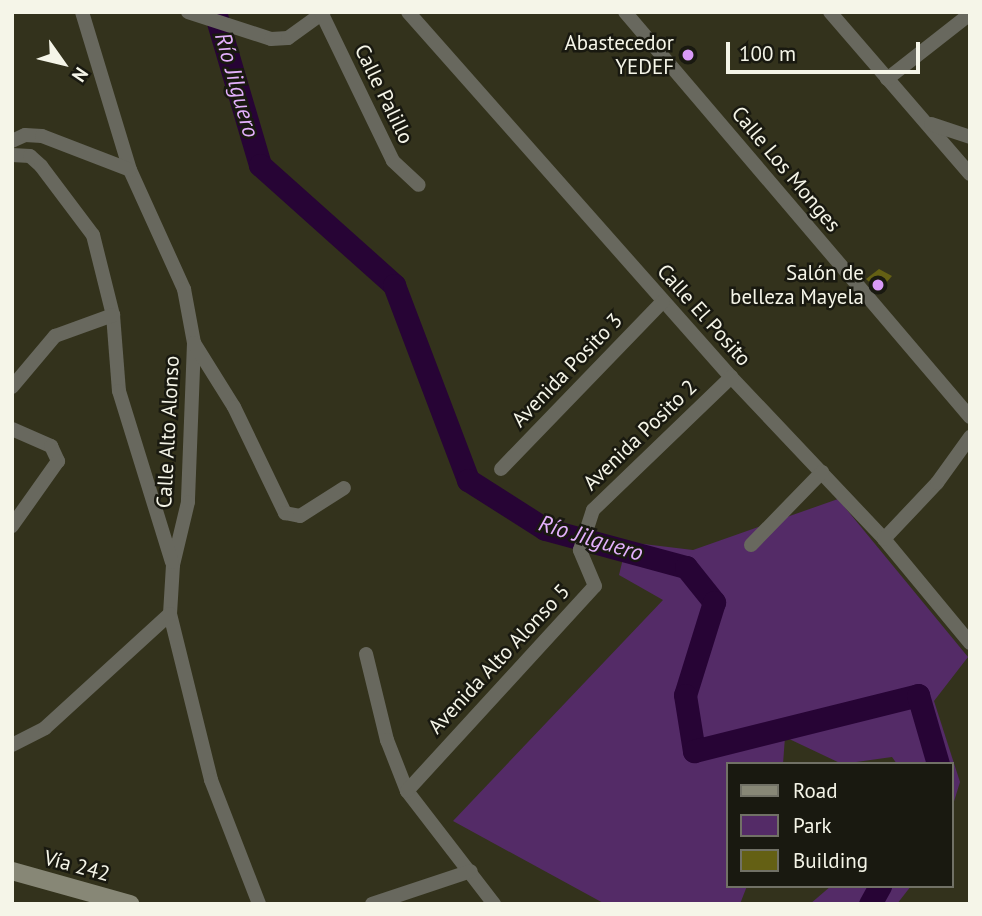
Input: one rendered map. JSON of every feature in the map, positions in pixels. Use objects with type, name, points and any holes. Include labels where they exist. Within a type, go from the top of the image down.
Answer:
[{"type":"main road","name":"Vía 242","points":[[12,871],[130,904]]},
{"type":"street","name":"Calle Alto Alonso","points":[[82,12],[130,170],[184,289],[194,343],[188,502],[173,565],[170,614],[211,780],[259,904]]},
{"type":"street","points":[[188,12],[271,39],[288,38],[322,13]]},
{"type":"street","name":"Calle El Posito","points":[[408,12],[731,377],[884,539],[970,643]]},
{"type":"street","name":"Calle Los Monges","points":[[625,12],[970,417]]},
{"type":"street","points":[[830,12],[970,174]]},
{"type":"street","name":"Calle Palillo","points":[[322,13],[393,161],[419,185]]},
{"type":"street","points":[[887,79],[970,13]]},
{"type":"street","points":[[929,124],[970,137]]},
{"type":"street","points":[[12,142],[25,135],[42,136],[130,170]]},
{"type":"street","points":[[12,155],[30,156],[41,166],[93,235],[114,314],[119,391],[173,565]]},
{"type":"street","name":"Avenida Posito 3","points":[[501,469],[663,301]]},
{"type":"street","points":[[12,387],[55,336],[114,314]]},
{"type":"street","points":[[194,343],[234,407],[285,513],[300,516],[344,488]]},
{"type":"street","name":"Avenida Posito 2","points":[[580,550],[584,528],[593,510],[731,377]]},
{"type":"street","points":[[12,429],[51,446],[58,461],[12,526]]},
{"type":"street","points":[[884,539],[937,483],[970,437]]},
{"type":"street","points":[[751,545],[822,472]]},
{"type":"street","name":"Avenida Alto Alonso 5","points":[[407,791],[595,586],[580,550]]},
{"type":"street","points":[[12,745],[45,728],[170,614]]},
{"type":"street","points":[[366,654],[387,740],[407,791],[494,904]]},
{"type":"street","points":[[372,904],[471,871]]},
{"type":"green space","points":[[838,499],[968,657],[934,701],[954,762],[896,762],[892,757],[838,762],[785,737],[783,762],[726,762],[726,888],[746,888],[740,904],[605,904],[453,821],[663,600],[619,575],[627,542],[693,550]]},
{"type":"green space","points":[[954,763],[960,782],[954,802]]},
{"type":"green space","points":[[829,888],[909,888],[897,904],[810,904]]},
{"type":"building","name":"Salón de belleza Mayela","points":[[879,269],[892,276],[879,291],[866,279]]},
{"type":"waterway","name":"Río Jilguero","points":[[215,12],[260,165],[394,285],[468,480],[545,529],[686,567],[714,602],[685,695],[694,751],[918,695],[937,762]]},
{"type":"waterway","name":"Río Jilguero","points":[[870,904],[879,888]]},
{"type":"place","name":"Abastecedor YEDEF","points":[[688,55]]},
{"type":"place","name":"Salón de belleza Mayela","points":[[878,285]]}]
